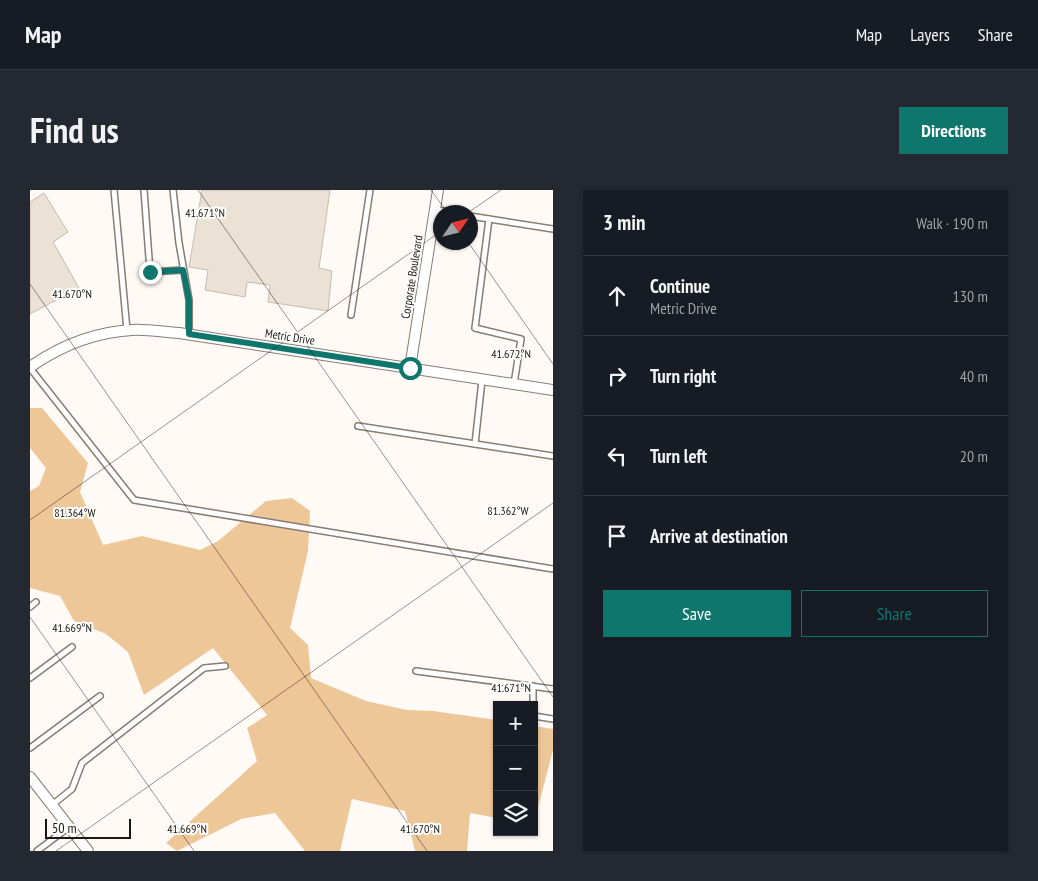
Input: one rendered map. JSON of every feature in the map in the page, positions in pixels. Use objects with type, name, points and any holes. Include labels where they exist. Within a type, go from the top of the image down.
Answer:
[{"type":"street","name":"Corporate Boulevard","points":[[436,205],[438,190]]},
{"type":"street","name":"Corporate Boulevard","points":[[410,368],[433,223]]},
{"type":"street","name":"Metric Drive","points":[[30,367],[39,360],[73,343],[105,333],[143,330],[189,334],[553,390]]},
{"type":"street","points":[[30,777],[88,851]]},
{"type":"lane","points":[[114,190],[126,330]]},
{"type":"lane","points":[[144,190],[150,272],[183,270]]},
{"type":"lane","points":[[173,190],[179,243],[189,300],[189,334]]},
{"type":"lane","points":[[352,315],[370,190]]},
{"type":"lane","points":[[478,217],[553,229]]},
{"type":"lane","points":[[489,219],[475,328],[521,339],[514,384]]},
{"type":"lane","points":[[30,367],[134,500],[553,569]]},
{"type":"lane","points":[[475,444],[482,379]]},
{"type":"lane","points":[[358,426],[553,456]]},
{"type":"lane","points":[[30,607],[36,602]]},
{"type":"lane","points":[[30,678],[72,647]]},
{"type":"lane","points":[[52,805],[72,789],[82,763],[204,668],[225,666]]},
{"type":"lane","points":[[416,671],[553,689]]},
{"type":"lane","points":[[533,686],[533,701]]},
{"type":"lane","points":[[30,748],[100,696]]},
{"type":"lane","points":[[538,717],[553,720]]},
{"type":"lane","points":[[37,851],[69,826]]},
{"type":"shaded area","points":[[30,408],[42,408],[88,463],[80,492],[103,545],[142,536],[200,550],[218,541],[266,501],[292,498],[310,511],[308,551],[290,628],[308,645],[311,678],[366,701],[407,710],[433,711],[493,719],[493,817],[470,813],[467,851],[415,851],[405,811],[352,799],[340,851],[305,851],[275,813],[241,819],[177,851],[166,843],[257,761],[247,728],[267,715],[213,648],[144,695],[128,652],[106,634],[74,621],[60,596],[30,588],[30,491],[39,486],[46,468],[30,448]]},
{"type":"shaded area","points":[[538,727],[553,729],[553,750],[538,808]]},
{"type":"building","points":[[202,190],[330,190],[319,268],[332,271],[328,311],[268,302],[270,285],[247,282],[245,297],[205,290],[208,270],[189,267]]},
{"type":"building","points":[[44,193],[68,232],[53,242],[79,288],[30,314],[30,202]]},
{"type":"route","points":[[150,272],[183,270],[189,300],[189,334],[410,368]]}]
